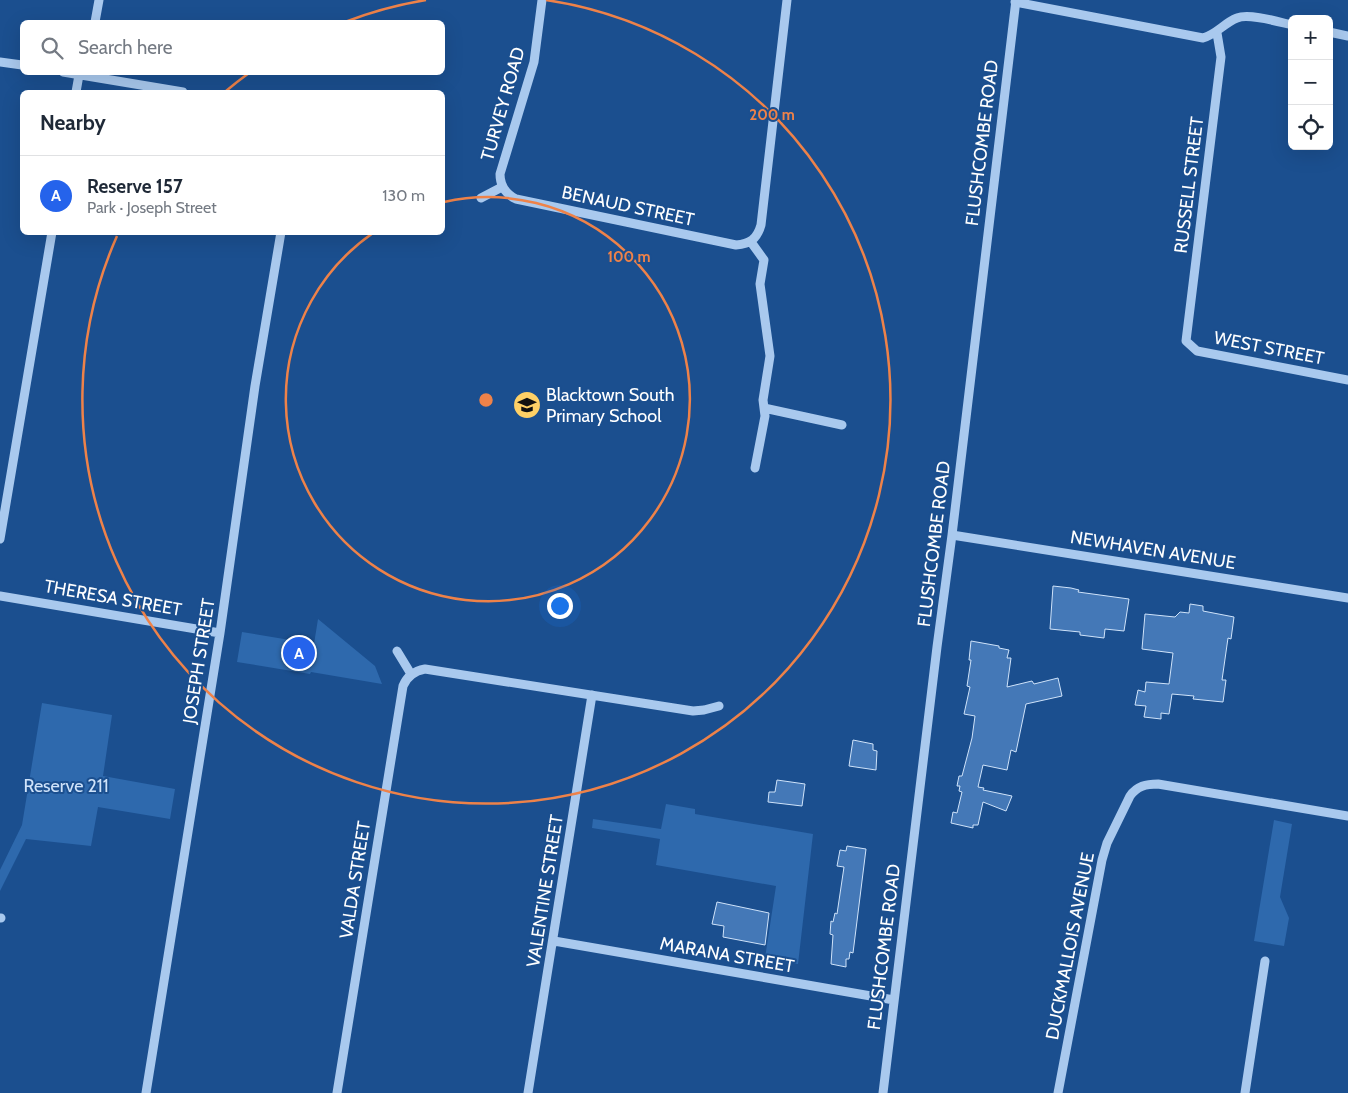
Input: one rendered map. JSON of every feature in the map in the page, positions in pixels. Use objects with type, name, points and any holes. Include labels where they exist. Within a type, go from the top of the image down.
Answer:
[{"type":"street","points":[[95,20],[99,0]]},
{"type":"street","name":"TURVEY ROAD","points":[[502,187],[500,180],[501,166],[534,62],[542,0]]},
{"type":"street","points":[[755,468],[765,416],[763,400],[770,356],[760,284],[764,260],[751,242],[759,232],[761,225],[787,0]]},
{"type":"street","points":[[1016,1],[1203,38],[1217,33],[1234,19],[1244,16],[1288,24]]},
{"type":"street","name":"FLUSHCOMBE ROAD","points":[[883,1093],[1016,1]]},
{"type":"street","name":"RUSSELL STREET","points":[[1186,341],[1221,56],[1217,33]]},
{"type":"street","points":[[1333,33],[1348,36]]},
{"type":"street","points":[[0,62],[20,66]]},
{"type":"street","points":[[77,90],[84,75],[171,90]]},
{"type":"street","points":[[481,198],[502,187]]},
{"type":"street","name":"BENAUD STREET","points":[[502,187],[510,196],[516,199],[728,244],[736,245],[751,242]]},
{"type":"street","points":[[0,539],[51,235]]},
{"type":"street","name":"JOSEPH STREET","points":[[146,1093],[220,633],[257,372],[280,235]]},
{"type":"street","name":"WEST STREET","points":[[1186,341],[1197,351],[1348,380]]},
{"type":"street","points":[[764,408],[842,425]]},
{"type":"street","name":"NEWHAVEN AVENUE","points":[[952,535],[1348,598]]},
{"type":"street","name":"THERESA STREET","points":[[0,596],[220,633]]},
{"type":"street","points":[[397,651],[411,674],[425,669],[693,711],[719,706]]},
{"type":"street","name":"VALDA STREET","points":[[337,1093],[403,686],[411,674]]},
{"type":"street","name":"VALENTINE STREET","points":[[528,1093],[554,942],[592,695]]},
{"type":"street","name":"DUCKMALLOIS AVENUE","points":[[1062,1092],[1102,860],[1108,843],[1134,790],[1145,785],[1158,784],[1348,816]]},
{"type":"street","name":"MARANA STREET","points":[[554,942],[894,1000]]},
{"type":"street","points":[[1245,1093],[1266,961]]},
{"type":"green space","points":[[318,619],[375,666],[382,684],[237,662],[242,632],[314,644]]},
{"type":"green space","name":"Reserve 211","points":[[42,703],[112,715],[103,776],[175,789],[170,819],[98,807],[91,846],[26,839],[0,891],[0,870],[22,825]]},
{"type":"green space","points":[[666,804],[695,809],[695,814],[813,834],[798,964],[765,958],[776,886],[656,865],[660,839],[592,828],[593,819],[661,829]]},
{"type":"green space","points":[[1274,820],[1292,824],[1280,897],[1289,918],[1284,946],[1254,941]]},
{"type":"building","points":[[1053,586],[1071,588],[1079,590],[1078,592],[1129,599],[1124,631],[1105,629],[1104,638],[1080,635],[1080,632],[1050,629]]},
{"type":"building","points":[[1190,604],[1203,606],[1203,611],[1234,617],[1231,639],[1228,638],[1222,680],[1226,680],[1223,702],[1193,699],[1194,696],[1172,694],[1169,714],[1161,713],[1161,719],[1144,717],[1146,706],[1135,705],[1138,690],[1145,692],[1146,682],[1169,684],[1173,653],[1142,649],[1145,614],[1175,617],[1180,612],[1189,613]]},
{"type":"building","points":[[971,641],[999,646],[999,648],[1009,650],[1007,658],[1011,658],[1007,687],[1032,681],[1034,684],[1058,678],[1062,696],[1026,704],[1016,752],[1011,750],[1007,770],[983,765],[978,787],[984,788],[983,790],[1012,796],[1006,811],[983,802],[978,825],[973,825],[973,828],[951,823],[953,812],[957,813],[962,792],[959,791],[960,786],[957,786],[959,776],[962,776],[972,738],[975,716],[964,714],[970,687],[967,686],[971,660],[969,660]]},
{"type":"building","points":[[853,740],[873,744],[873,750],[877,751],[876,770],[849,766]]},
{"type":"building","points":[[777,780],[805,784],[802,806],[768,802],[769,792],[775,792]]},
{"type":"building","points":[[847,846],[866,849],[853,953],[850,952],[849,959],[846,959],[846,967],[831,964],[833,935],[830,934],[831,921],[833,922],[835,913],[837,914],[844,867],[837,866],[840,850],[846,851]]},
{"type":"building","points":[[717,902],[769,913],[765,945],[723,937],[724,926],[712,924]]},
{"type":"place","name":"Blacktown South Primary School","points":[[527,405]]},
{"type":"place","name":"Reserve 157","points":[[299,653]]}]
